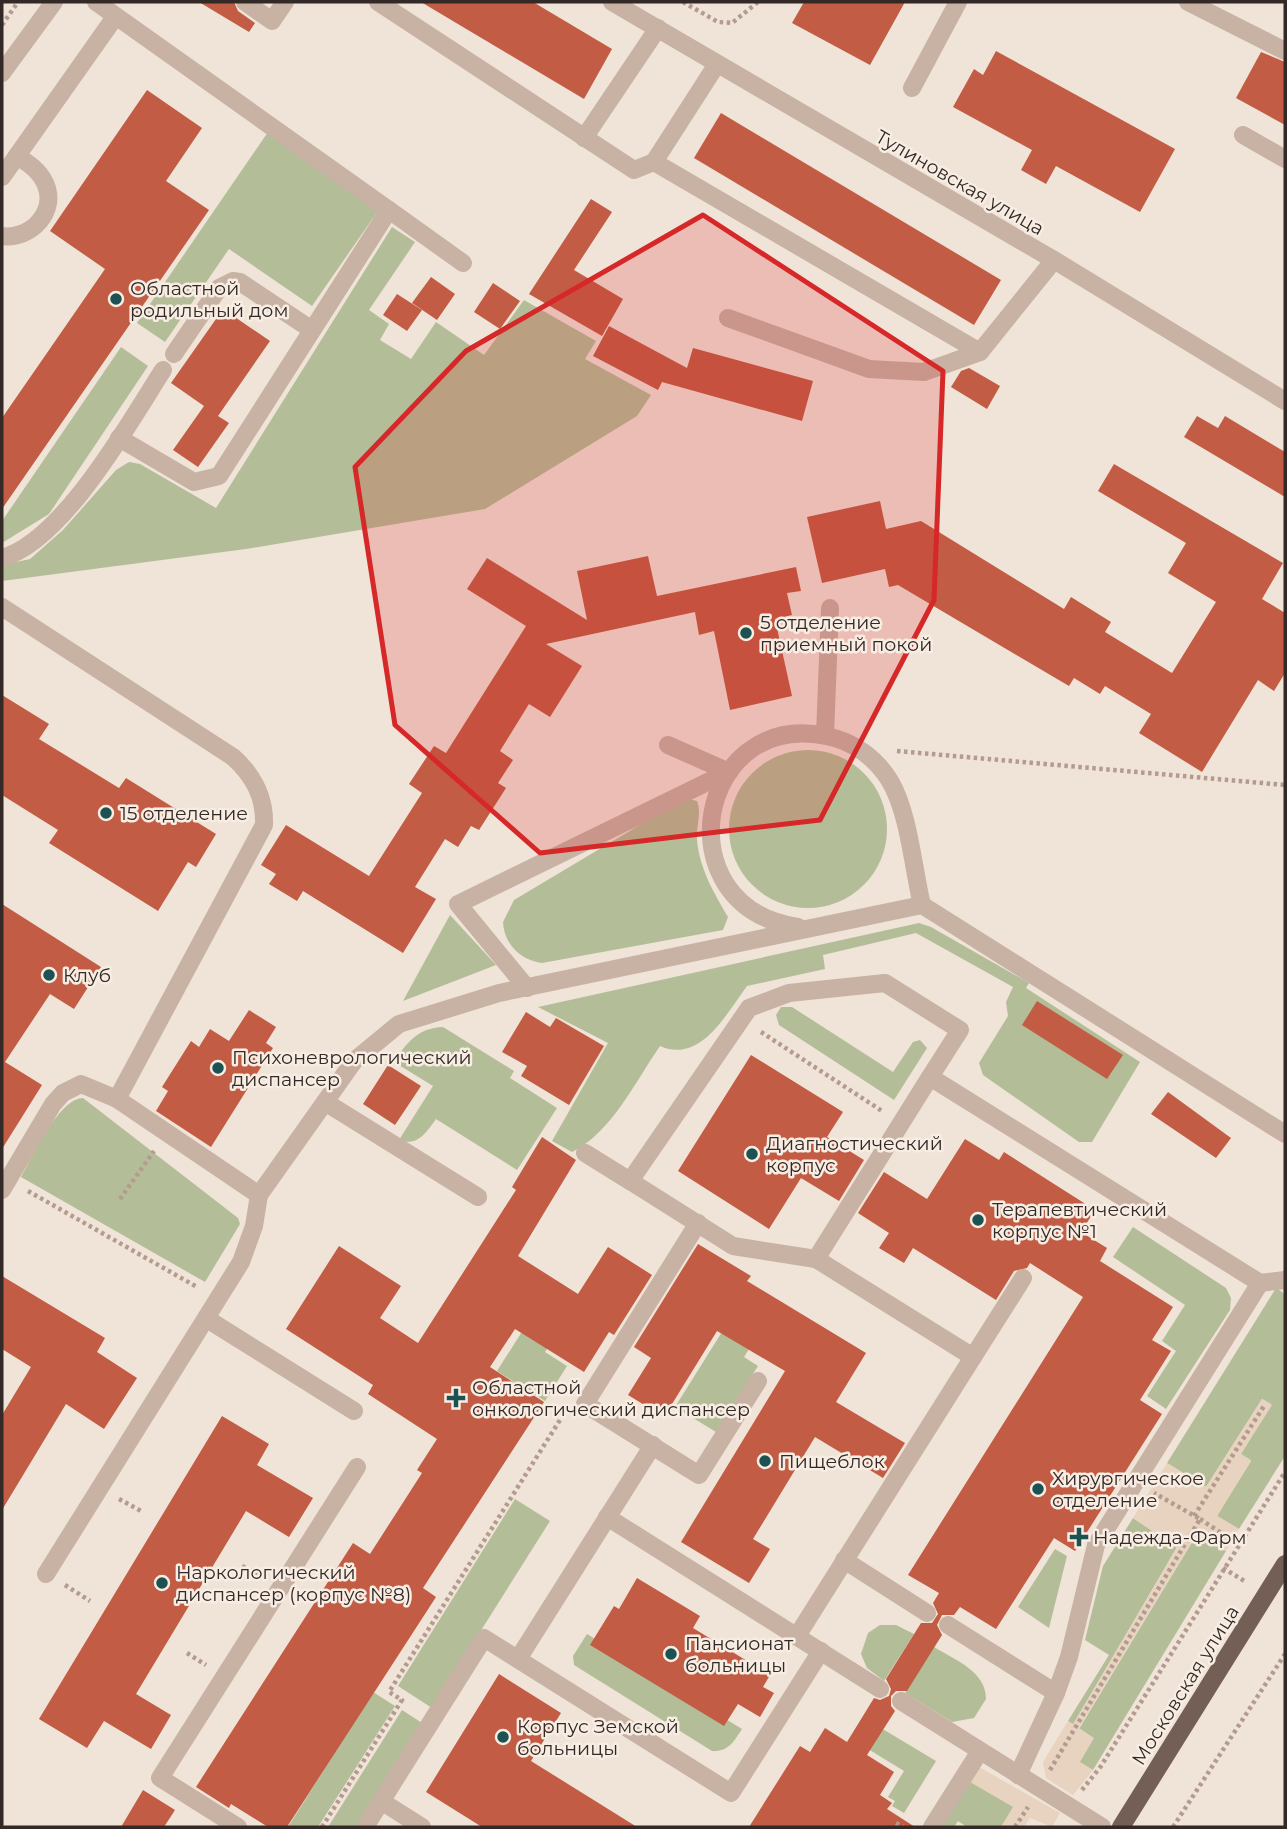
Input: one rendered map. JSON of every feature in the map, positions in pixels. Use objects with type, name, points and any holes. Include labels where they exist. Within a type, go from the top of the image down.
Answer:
[{"type":"main road","name":"Московская улица","points":[[1121,1827],[1285,1564]]},
{"type":"street","points":[[2,73],[54,2]]},
{"type":"street","points":[[96,2],[463,263]]},
{"type":"street","points":[[244,2],[272,21],[285,2]]},
{"type":"street","points":[[378,2],[634,170],[654,162],[716,64]]},
{"type":"street","name":"Тулиновская улица","points":[[612,2],[1054,260],[1285,401]]},
{"type":"street","points":[[912,88],[958,2]]},
{"type":"street","points":[[1188,2],[1285,51]]},
{"type":"street","points":[[2,177],[116,18]]},
{"type":"street","points":[[584,138],[658,28]]},
{"type":"street","points":[[1243,135],[1285,159]]},
{"type":"street","points":[[2,236],[21,235],[32,230],[46,209],[46,184],[39,173],[17,156]]},
{"type":"street","points":[[654,162],[980,352]]},
{"type":"street","points":[[119,438],[194,482],[213,480],[219,476],[389,210]]},
{"type":"street","points":[[728,318],[869,369],[924,372],[980,352],[1054,260]]},
{"type":"street","points":[[174,354],[219,288],[233,281],[240,282],[312,330]]},
{"type":"street","points":[[2,558],[33,544],[55,522],[119,438],[163,370]]},
{"type":"street","points":[[2,607],[233,758],[253,778],[262,801],[264,825],[117,1100]]},
{"type":"street","points":[[825,735],[830,608]]},
{"type":"street","points":[[823,925],[796,926],[762,917],[740,901],[723,880],[713,856],[709,830],[716,794],[729,772],[748,752],[780,737],[807,733],[825,735],[858,748],[878,765],[897,796],[922,905]]},
{"type":"street","points":[[668,745],[729,772]]},
{"type":"street","points":[[527,988],[458,904],[729,772]]},
{"type":"street","points":[[46,1574],[241,1262],[254,1226],[259,1195],[354,1061],[398,1024],[527,988],[922,905],[1285,1134]]},
{"type":"street","points":[[630,1181],[749,1008],[789,993],[885,983],[960,1030],[816,1259]]},
{"type":"street","points":[[930,1077],[1260,1283],[1285,1280]]},
{"type":"street","points":[[5,1185],[62,1093],[80,1084],[117,1100],[259,1195]]},
{"type":"street","points":[[325,1101],[478,1197]]},
{"type":"street","points":[[585,1153],[733,1246],[816,1259],[972,1357]]},
{"type":"street","points":[[698,1223],[579,1400],[699,1475],[758,1381]]},
{"type":"street","points":[[797,1636],[1023,1278]]},
{"type":"street","points":[[1017,1775],[1056,1693],[1069,1657],[1096,1545],[1260,1283]]},
{"type":"street","points":[[207,1320],[354,1411]]},
{"type":"street","points":[[518,1659],[653,1446]]},
{"type":"street","points":[[238,1827],[213,1821],[160,1778],[357,1467]]},
{"type":"street","points":[[607,1517],[880,1689]]},
{"type":"street","points":[[844,1560],[927,1612]]},
{"type":"street","points":[[948,1625],[1056,1693]]},
{"type":"street","points":[[365,1827],[484,1638],[731,1793],[821,1651]]},
{"type":"street","points":[[901,1701],[1102,1827]]},
{"type":"street","points":[[932,1827],[980,1751]]},
{"type":"street","points":[[381,1801],[422,1827]]},
{"type":"path","points":[[2,25],[18,2]]},
{"type":"path","points":[[683,2],[718,22],[732,23],[758,2]]},
{"type":"path","points":[[858,748],[1285,785]]},
{"type":"path","points":[[741,1019],[901,1123]]},
{"type":"path","points":[[120,1199],[167,1133]]},
{"type":"path","points":[[5,1185],[219,1300]]},
{"type":"path","points":[[322,1827],[402,1700],[389,1692],[579,1400]]},
{"type":"path","points":[[1194,1516],[1264,1406]]},
{"type":"path","points":[[1069,1807],[1101,1766],[1285,1472]]},
{"type":"path","points":[[1135,1481],[1238,1544]]},
{"type":"path","points":[[1050,1770],[1200,1519]]},
{"type":"path","points":[[1173,1827],[1285,1654]]},
{"type":"path","points":[[1015,1827],[1028,1807]]},
{"type":"path","points":[[896,1823],[903,1827]]},
{"type":"highlighted area","points":[[703,215],[943,371],[934,600],[820,820],[540,853],[395,725],[355,467],[466,351]]},
{"type":"green space","points":[[268,132],[380,208],[312,306],[229,249],[165,342],[137,323]]},
{"type":"green space","points":[[392,227],[415,242],[369,310],[389,324],[380,340],[411,359],[436,322],[484,355],[524,300],[596,341],[585,359],[651,395],[637,416],[485,509],[246,549],[2,581],[2,565],[30,559],[63,530],[116,470],[129,462],[140,464],[216,508]]},
{"type":"green space","points":[[121,347],[148,366],[49,514],[2,543],[2,521]]},
{"type":"green space","points":[[808,750],[838,756],[864,773],[881,799],[887,829],[881,859],[864,885],[838,902],[808,908],[778,902],[752,885],[735,859],[729,829],[735,799],[752,773],[778,756]]},
{"type":"green space","points":[[685,798],[697,801],[698,850],[708,880],[728,917],[723,930],[542,963],[520,955],[515,950],[506,937],[503,922],[514,900]]},
{"type":"green space","points":[[450,915],[496,965],[403,1001]]},
{"type":"green space","points":[[919,923],[931,927],[1029,983],[1026,988],[1140,1062],[1092,1142],[1079,1142],[983,1075],[979,1063],[1008,1016],[1006,1002],[1013,987],[916,933],[823,955],[825,969],[747,986],[721,1022],[700,1042],[675,1050],[660,1046],[622,1105],[586,1143],[572,1152],[552,1141],[608,1043],[538,1007]]},
{"type":"green space","points":[[781,1007],[792,1007],[893,1072],[913,1042],[920,1040],[927,1048],[894,1100],[779,1025],[776,1015]]},
{"type":"green space","points":[[443,1027],[514,1071],[510,1078],[557,1108],[517,1170],[436,1119],[425,1134],[416,1140],[399,1140],[433,1086],[394,1062],[414,1037],[427,1030]]},
{"type":"green space","points":[[83,1098],[238,1218],[240,1224],[205,1282],[21,1177],[56,1118],[64,1108]]},
{"type":"green space","points":[[1133,1227],[1226,1288],[1231,1298],[1230,1310],[1166,1409],[1147,1396],[1176,1351],[1162,1341],[1185,1305],[1113,1257]]},
{"type":"green space","points":[[553,1283],[579,1299],[545,1352],[567,1366],[545,1401],[497,1371]]},
{"type":"green space","points":[[1276,1288],[1285,1294],[1285,1456],[1239,1529],[1217,1516],[1251,1461],[1241,1454],[1271,1404],[1262,1399],[1206,1487],[1167,1463]]},
{"type":"green space","points":[[737,1308],[764,1325],[744,1357],[758,1366],[716,1432],[675,1407]]},
{"type":"green space","points":[[515,1499],[550,1521],[432,1708],[398,1686]]},
{"type":"green space","points":[[1133,1518],[1177,1547],[1073,1725],[1068,1721],[1109,1655],[1085,1640],[1103,1566]]},
{"type":"green space","points":[[1197,1534],[1226,1551],[1093,1770],[1079,1762],[1079,1729]]},
{"type":"green space","points":[[1055,1549],[1067,1556],[1049,1628],[1018,1607]]},
{"type":"green space","points":[[880,1625],[896,1625],[914,1634],[884,1681],[867,1668],[861,1654],[868,1633]]},
{"type":"green space","points":[[587,1634],[742,1729],[727,1748],[712,1751],[574,1665],[573,1656]]},
{"type":"green space","points":[[934,1647],[968,1667],[981,1681],[986,1699],[974,1718],[952,1722],[905,1693]]},
{"type":"green space","points":[[373,1692],[395,1706],[318,1827],[288,1827]]},
{"type":"green space","points":[[402,1710],[422,1723],[356,1827],[328,1827]]},
{"type":"green space","points":[[881,1728],[936,1761],[904,1813],[892,1806],[895,1801],[888,1797],[904,1771],[868,1749]]},
{"type":"green space","points":[[967,1780],[1014,1807],[1001,1827],[967,1827],[958,1821],[954,1827],[938,1827]]},
{"type":"shaded area","points":[[1262,1399],[1272,1405],[1241,1454],[1251,1460],[1217,1516],[1239,1529],[1226,1551],[1197,1534],[1079,1728],[1094,1738],[1080,1762],[1093,1770],[1073,1795],[1046,1778],[1043,1762],[1068,1721],[1073,1724],[1177,1548],[1133,1518],[1167,1463],[1206,1487]]},
{"type":"shaded area","points":[[979,1767],[1060,1813],[1052,1827],[1030,1818],[1024,1827],[1001,1827],[1013,1807],[967,1780]]},
{"type":"building","points":[[199,2],[234,2],[238,11],[255,23],[249,32]]},
{"type":"building","points":[[421,2],[533,2],[612,49],[584,99]]},
{"type":"building","points":[[804,2],[905,2],[870,65],[792,23]]},
{"type":"building","points":[[996,51],[1175,149],[1140,212],[1056,166],[1046,184],[1021,170],[1032,150],[953,107],[974,69],[983,75]]},
{"type":"building","points":[[1261,52],[1285,62],[1285,125],[1236,98]]},
{"type":"building","name":"Областной родильный дом","points":[[147,90],[202,128],[166,181],[209,210],[2,509],[2,418],[105,269],[50,231]]},
{"type":"building","points":[[721,113],[1001,280],[974,325],[694,158]]},
{"type":"building","points":[[591,199],[612,212],[574,270],[623,299],[602,336],[529,294]]},
{"type":"building","points":[[431,277],[455,294],[437,320],[412,303]]},
{"type":"building","points":[[493,283],[520,301],[500,329],[474,312]]},
{"type":"building","points":[[397,294],[422,310],[407,331],[383,315]]},
{"type":"building","points":[[223,309],[270,341],[218,416],[229,423],[198,467],[173,450],[204,406],[171,383]]},
{"type":"building","points":[[609,326],[687,368],[693,348],[813,381],[802,421],[662,382],[658,390],[593,356]]},
{"type":"building","points":[[969,368],[1000,386],[987,409],[951,387],[961,371]]},
{"type":"building","points":[[1197,416],[1218,428],[1225,416],[1285,452],[1285,497],[1184,437]]},
{"type":"building","points":[[1114,464],[1283,563],[1262,599],[1285,613],[1285,673],[1274,691],[1258,680],[1202,772],[1139,733],[1151,714],[1105,686],[1100,694],[1074,678],[1069,686],[898,585],[889,587],[885,569],[822,583],[807,517],[880,501],[886,529],[921,521],[1064,609],[1071,597],[1111,622],[1105,632],[1172,673],[1216,602],[1168,573],[1186,543],[1098,491]]},
{"type":"building","points":[[648,556],[657,596],[796,567],[801,591],[787,593],[792,615],[775,619],[792,696],[730,710],[714,631],[699,635],[695,612],[546,644],[582,666],[550,717],[529,704],[500,751],[513,760],[498,783],[506,788],[479,830],[471,826],[458,847],[445,839],[415,887],[436,899],[403,953],[303,891],[297,901],[269,884],[276,874],[261,865],[286,825],[369,876],[422,793],[409,784],[434,746],[446,753],[526,626],[467,589],[487,558],[587,620],[577,571]]},
{"type":"building","name":"15 отделение","points":[[2,695],[49,724],[39,739],[119,788],[126,778],[216,834],[196,867],[188,862],[158,911],[49,843],[58,830],[2,795]]},
{"type":"building","name":"Клуб","points":[[2,904],[101,967],[74,1009],[50,994],[5,1062],[42,1085],[2,1149]]},
{"type":"building","points":[[1037,1001],[1123,1055],[1107,1079],[1022,1025]]},
{"type":"building","name":"Психоневрологический диспансер","points":[[249,1010],[276,1027],[266,1043],[273,1048],[211,1147],[156,1111],[168,1091],[162,1087],[191,1041],[199,1047],[210,1029],[229,1041]]},
{"type":"building","points":[[526,1012],[550,1027],[556,1018],[604,1046],[569,1105],[521,1076],[527,1066],[502,1052]]},
{"type":"building","name":"Диагностический корпус","points":[[751,1055],[843,1112],[827,1137],[864,1160],[839,1201],[801,1178],[769,1229],[678,1171]]},
{"type":"building","points":[[388,1065],[421,1086],[395,1125],[363,1104]]},
{"type":"building","points":[[1168,1092],[1231,1138],[1216,1158],[1151,1114]]},
{"type":"building","points":[[542,1137],[576,1160],[518,1256],[578,1294],[608,1247],[652,1275],[614,1335],[609,1332],[584,1372],[515,1329],[490,1367],[544,1402],[423,1588],[436,1597],[287,1827],[268,1827],[231,1804],[229,1808],[196,1787],[353,1543],[370,1554],[422,1473],[417,1470],[437,1439],[368,1394],[373,1385],[286,1329],[339,1246],[401,1286],[380,1318],[418,1343],[516,1190],[512,1187]]},
{"type":"building","name":"Хирургическое отделение","points":[[965,1139],[999,1160],[1004,1152],[1095,1210],[1081,1232],[1107,1248],[1100,1261],[1173,1307],[1152,1340],[1171,1351],[1140,1400],[1162,1414],[1075,1551],[1054,1538],[996,1629],[960,1607],[954,1615],[942,1615],[937,1625],[942,1635],[907,1691],[896,1691],[891,1696],[891,1706],[895,1711],[867,1755],[894,1772],[880,1795],[892,1803],[887,1809],[915,1827],[749,1827],[800,1746],[810,1752],[825,1728],[847,1742],[874,1698],[880,1700],[889,1696],[891,1689],[886,1679],[921,1623],[932,1623],[938,1614],[933,1603],[939,1593],[908,1575],[1083,1297],[1030,1263],[1027,1268],[1014,1271],[996,1300],[913,1248],[904,1263],[879,1248],[889,1233],[858,1213],[884,1172],[927,1199]]},
{"type":"building","name":"Пищеблок","points":[[698,1244],[751,1276],[747,1281],[866,1353],[836,1402],[905,1443],[883,1478],[815,1437],[753,1539],[770,1549],[749,1583],[681,1542],[785,1371],[717,1331],[664,1417],[628,1395],[651,1358],[634,1347]]},
{"type":"building","points":[[2,1276],[105,1338],[97,1352],[137,1378],[104,1429],[66,1404],[2,1510],[2,1415],[31,1367],[2,1349]]},
{"type":"building","name":"Наркологический диспансер (корпус №8)","points":[[222,1416],[269,1444],[257,1465],[313,1498],[289,1537],[246,1511],[136,1694],[171,1715],[151,1749],[104,1721],[87,1748],[39,1719]]},
{"type":"building","name":"Пансионат больницы","points":[[637,1578],[700,1616],[693,1628],[770,1675],[763,1687],[774,1693],[760,1717],[738,1704],[724,1726],[590,1645],[614,1606],[619,1609]]},
{"type":"building","name":"Корпус Земской больницы","points":[[499,1674],[561,1713],[531,1761],[637,1827],[482,1827],[426,1792]]},
{"type":"building","points":[[143,1790],[175,1810],[164,1827],[121,1827]]},
{"type":"place","name":"Областной родильный дом","points":[[116,299]]},
{"type":"place","name":"5 отделение приемный покой","points":[[746,633]]},
{"type":"place","name":"15 отделение","points":[[106,813]]},
{"type":"place","name":"Клуб","points":[[49,975]]},
{"type":"place","name":"Психоневрологический диспансер","points":[[218,1068]]},
{"type":"place","name":"Диагностический корпус","points":[[752,1154]]},
{"type":"place","name":"Терапевтический корпус №1","points":[[978,1220]]},
{"type":"place","name":"Областной онкологический диспансер","points":[[456,1398]]},
{"type":"place","name":"Пищеблок","points":[[765,1461]]},
{"type":"place","name":"Хирургическое отделение","points":[[1038,1489]]},
{"type":"place","name":"Надежда-Фарм","points":[[1079,1537]]},
{"type":"place","name":"Наркологический диспансер (корпус №8)","points":[[162,1583]]},
{"type":"place","name":"Пансионат больницы","points":[[671,1654]]},
{"type":"place","name":"Корпус Земской больницы","points":[[503,1737]]}]
